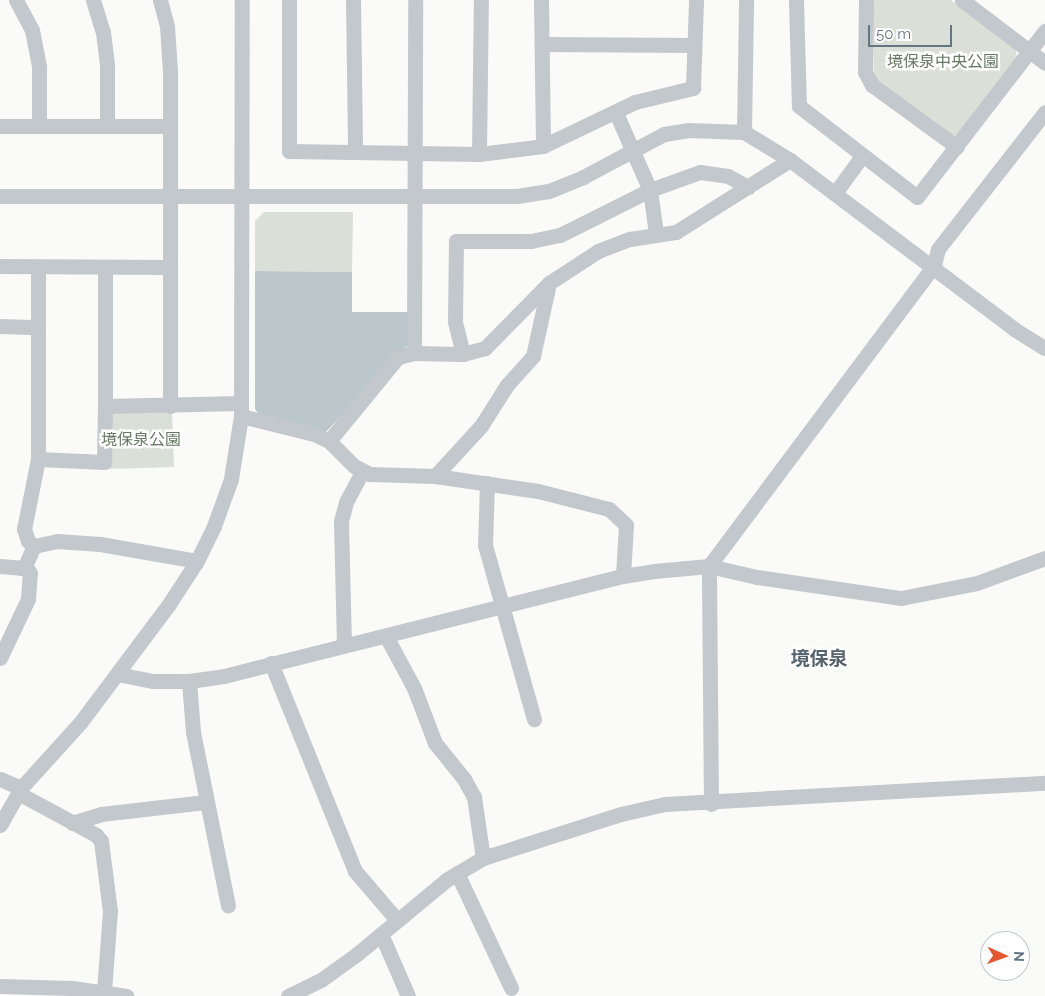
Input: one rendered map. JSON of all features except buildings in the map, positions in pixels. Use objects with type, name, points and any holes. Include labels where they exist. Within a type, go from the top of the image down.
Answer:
[{"type":"street","points":[[16,0],[32,30],[39,67],[39,126]]},
{"type":"street","points":[[93,0],[102,32],[107,67],[108,126]]},
{"type":"street","points":[[160,0],[167,26],[170,126],[170,406]]},
{"type":"street","points":[[0,824],[20,790],[80,723],[197,561],[214,526],[231,479],[241,409],[242,0]]},
{"type":"street","points":[[289,0],[289,151],[479,154],[543,146],[616,113],[635,102],[693,88],[696,0]]},
{"type":"street","points":[[353,0],[355,152]]},
{"type":"street","points":[[414,353],[416,197],[415,0]]},
{"type":"street","points":[[479,154],[481,0]]},
{"type":"street","points":[[541,0],[543,146]]},
{"type":"street","points":[[744,132],[746,0]]},
{"type":"street","points":[[796,0],[799,106],[917,198],[1045,31]]},
{"type":"street","points":[[866,0],[865,72],[872,85],[957,147]]},
{"type":"street","points":[[962,0],[1045,63]]},
{"type":"street","points":[[542,44],[694,45]]},
{"type":"street","points":[[711,804],[709,566],[934,265],[938,248],[1045,112]]},
{"type":"street","points":[[616,113],[650,190],[656,233]]},
{"type":"street","points":[[0,126],[170,126]]},
{"type":"street","points":[[0,196],[517,196],[549,191],[664,134],[688,130],[744,132],[790,160],[934,265],[1014,329],[1045,348]]},
{"type":"street","points":[[835,193],[862,156]]},
{"type":"street","points":[[329,441],[398,357],[414,353],[463,354],[486,348],[549,282],[598,251],[656,233],[676,232],[790,160]]},
{"type":"street","points":[[463,354],[455,321],[456,241],[531,241],[560,235],[650,190],[700,172],[728,176],[748,187]]},
{"type":"street","points":[[0,266],[170,267]]},
{"type":"street","points":[[34,546],[28,540],[24,529],[38,459],[38,267]]},
{"type":"street","points":[[38,459],[104,462],[106,267]]},
{"type":"street","points":[[436,476],[482,426],[506,385],[533,356],[549,282]]},
{"type":"street","points":[[0,326],[38,327]]},
{"type":"street","points":[[105,406],[241,409],[329,441],[362,472],[436,476],[487,483],[538,491],[609,509],[626,525],[623,576]]},
{"type":"street","points":[[344,645],[341,521],[362,472]]},
{"type":"street","points":[[487,483],[485,545],[505,607],[520,674],[534,719]]},
{"type":"street","points":[[34,546],[57,541],[100,544],[197,561]]},
{"type":"street","points":[[26,566],[34,546]]},
{"type":"street","points":[[117,674],[153,681],[189,681],[224,676],[623,576],[709,566],[757,577],[900,598],[977,582],[1045,558]]},
{"type":"street","points":[[0,566],[26,566]]},
{"type":"street","points":[[0,658],[28,599],[30,573],[26,566]]},
{"type":"street","points":[[386,636],[414,688],[435,743],[464,779],[474,797],[483,858]]},
{"type":"street","points":[[271,664],[356,870],[397,920]]},
{"type":"street","points":[[189,681],[193,732],[228,906]]},
{"type":"street","points":[[0,779],[72,823],[96,835],[104,849],[110,911],[104,991]]},
{"type":"street","points":[[288,996],[321,980],[458,873],[483,858],[621,814],[665,804],[711,804],[1045,783]]},
{"type":"street","points":[[72,823],[101,814],[206,802]]},
{"type":"street","points":[[458,873],[511,988]]},
{"type":"street","points":[[381,934],[408,996]]},
{"type":"street","points":[[5,989],[104,991],[125,996]]},
{"type":"green space","name":"境保泉中央公園","points":[[872,0],[951,0],[1016,49],[1017,60],[958,135],[950,136],[874,78]]},
{"type":"green space","points":[[264,212],[353,212],[352,272],[255,271],[255,221]]},
{"type":"green space","name":"境保泉公園","points":[[114,411],[172,412],[174,467],[108,469],[109,416]]},
{"type":"shaded area","points":[[255,271],[352,272],[352,312],[410,312],[409,344],[325,433],[260,416],[255,409]]},
{"type":"district","name":"境保泉","points":[[819,659]]}]
